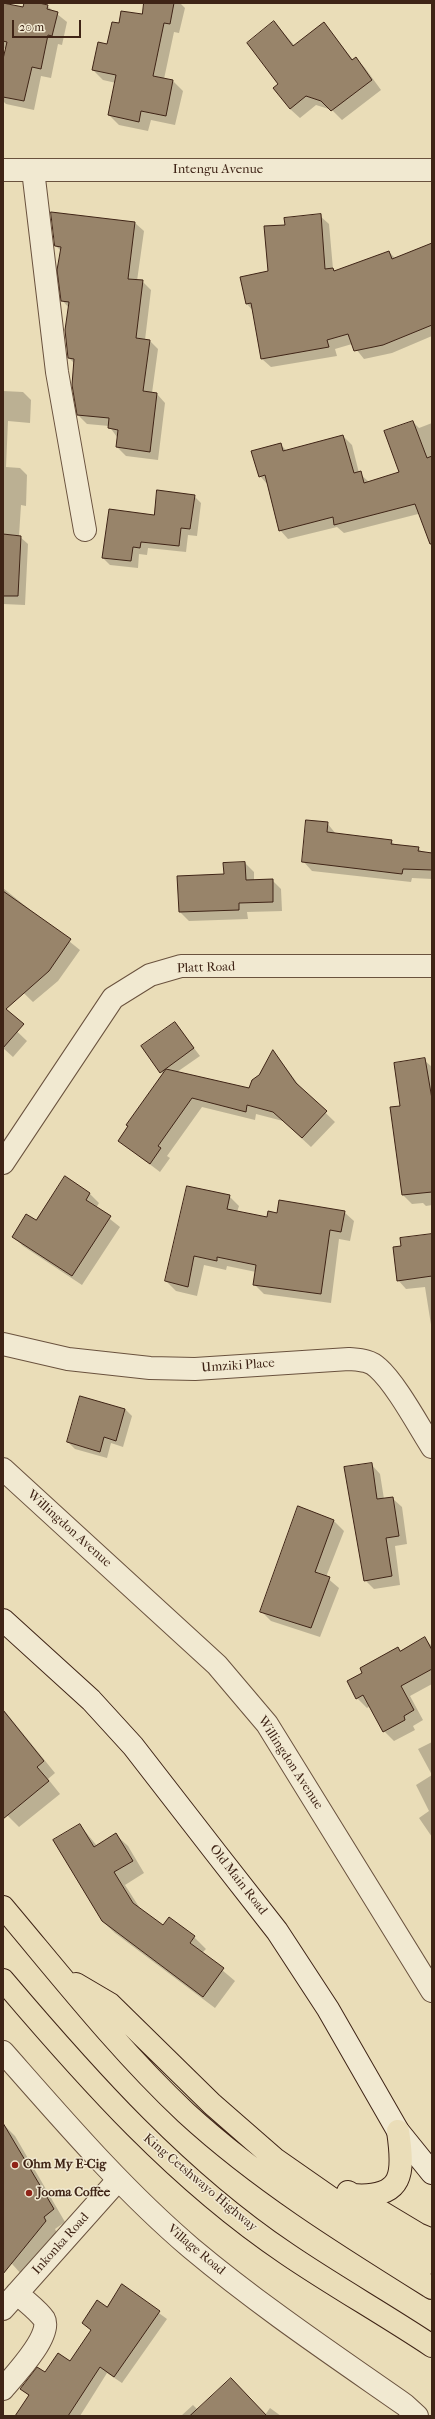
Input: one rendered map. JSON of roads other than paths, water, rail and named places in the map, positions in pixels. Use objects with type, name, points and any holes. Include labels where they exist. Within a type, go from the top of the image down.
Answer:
[{"type":"highway","points":[[3,1907],[133,2058],[187,2113],[269,2181],[365,2246],[432,2288]]},
{"type":"highway","points":[[64,1979],[80,1985],[110,2004],[212,2104],[275,2159],[351,2212],[432,2263]]},
{"type":"highway","name":"King Cetshwayo Highway","points":[[3,1980],[61,2049],[122,2116],[172,2162],[286,2254],[432,2346]]},
{"type":"highway","points":[[212,2104],[352,2195],[406,2228],[432,2240]]},
{"type":"highway","points":[[352,2195],[373,2195],[388,2189],[397,2180],[402,2170],[398,2131]]},
{"type":"street","name":"Intengu Avenue","points":[[3,170],[432,170]]},
{"type":"street","points":[[33,170],[57,372],[85,530]]},
{"type":"street","name":"Platt Road","points":[[3,1163],[113,998],[150,975],[181,966],[432,966]]},
{"type":"street","name":"Umziki Place","points":[[3,1344],[68,1359],[150,1368],[194,1369],[349,1359],[366,1360],[378,1367],[432,1447]]},
{"type":"street","name":"Willingdon Avenue","points":[[3,1469],[217,1665],[267,1724],[432,1991]]},
{"type":"street","name":"Old Main Road","points":[[3,1620],[91,1700],[122,1734],[277,1931],[328,2009],[398,2131],[432,2173]]},
{"type":"street","name":"Village Road","points":[[3,2052],[118,2180],[191,2247],[243,2290],[405,2405],[416,2416]]},
{"type":"street","name":"Inkonka Road","points":[[10,2301],[118,2180]]},
{"type":"street","points":[[3,2390],[40,2342],[46,2326],[44,2318],[10,2301]]},
{"type":"place","name":"Ohm My E-Cig","points":[[15,2165]]},
{"type":"place","name":"Jooma Coffee","points":[[29,2193]]}]
